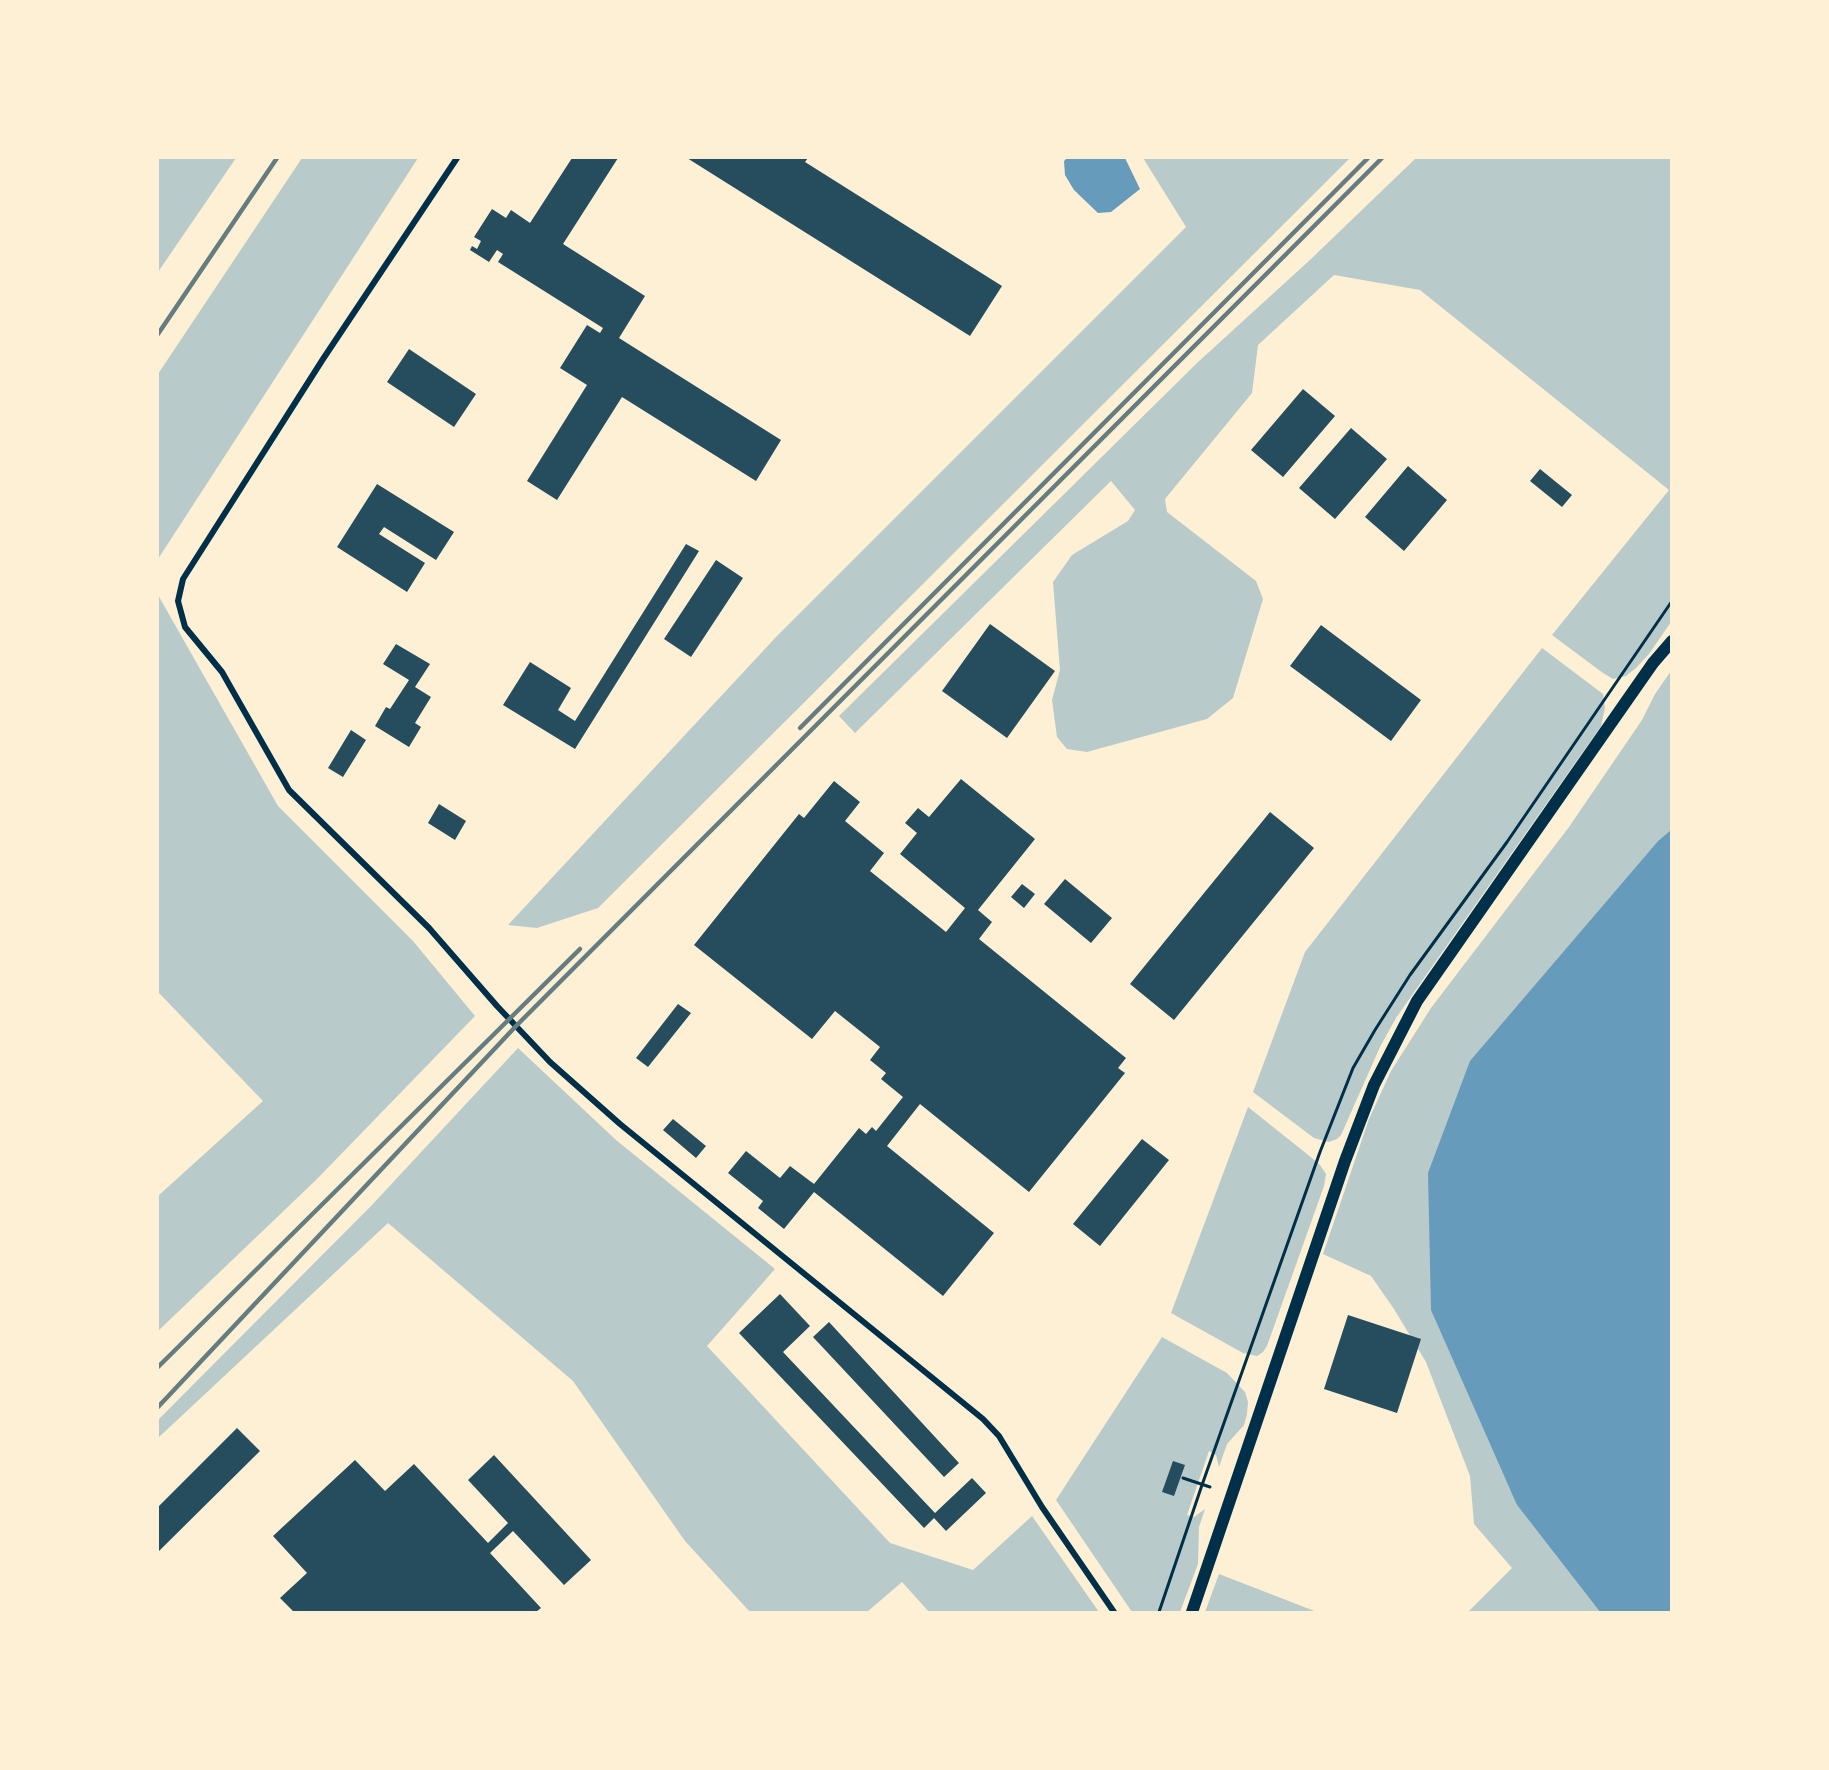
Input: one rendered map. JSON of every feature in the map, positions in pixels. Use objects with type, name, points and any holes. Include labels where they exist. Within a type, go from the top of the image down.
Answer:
[{"type":"main road","points":[[1192,1612],[1345,1161],[1374,1085],[1417,1001],[1653,663],[1671,641]]},
{"type":"street","points":[[457,158],[323,359],[183,579],[178,601],[186,627],[222,672],[289,790],[429,928],[503,1013],[550,1062],[620,1124],[983,1419],[999,1436],[1042,1507],[1114,1612]]},
{"type":"path","points":[[1183,1478],[1210,1487]]},
{"type":"shaded area","points":[[158,158],[236,158],[158,272]]},
{"type":"shaded area","points":[[302,158],[418,158],[158,559],[158,374]]},
{"type":"shaded area","points":[[1143,158],[1350,158],[598,908],[537,928],[508,925],[777,636],[1186,227]]},
{"type":"shaded area","points":[[1416,158],[1671,158],[1671,622],[1649,654],[1636,668],[1626,676],[1613,679],[1552,635],[1669,490],[1420,290],[1334,275],[1258,345],[1252,393],[1165,499],[1167,512],[1256,581],[1263,599],[1233,698],[1207,719],[1087,752],[1067,749],[1057,737],[1052,700],[1060,670],[1053,582],[1072,555],[1128,521],[1135,510],[1111,481],[855,733],[839,716],[1197,363],[1311,259]]},
{"type":"shaded area","points":[[158,595],[278,806],[413,941],[475,1016],[316,1180],[158,1331],[158,1196],[263,1101],[158,992]]},
{"type":"shaded area","points":[[1542,648],[1603,694],[1605,708],[1601,726],[1396,1018],[1380,1047],[1341,1135],[1329,1142],[1314,1138],[1253,1092],[1305,952]]},
{"type":"shaded area","points":[[1671,671],[1671,830],[1659,840],[1517,1505],[1600,1612],[1468,1612],[1512,1568],[1474,1524],[1470,1476],[1426,1362],[1371,1276],[1323,1254],[1369,1119],[1391,1071],[1431,1008],[1569,827],[1642,720],[1655,694]]},
{"type":"shaded area","points":[[518,1048],[616,1140],[775,1269],[707,1346],[890,1543],[973,1570],[1032,1516],[1099,1612],[929,1612],[902,1582],[867,1612],[750,1612],[685,1541],[573,1381],[388,1223],[158,1438],[158,1420],[371,1206]]},
{"type":"shaded area","points":[[1248,1107],[1312,1158],[1326,1174],[1324,1186],[1267,1346],[1257,1356],[1243,1353],[1171,1313]]},
{"type":"shaded area","points":[[1162,1337],[1227,1373],[1245,1392],[1248,1402],[1247,1414],[1244,1425],[1227,1444],[1219,1467],[1216,1455],[1209,1451],[1187,1515],[1194,1517],[1205,1509],[1199,1527],[1198,1564],[1180,1612],[1132,1612],[1056,1500]]},
{"type":"shaded area","points":[[1219,1574],[1317,1612],[1205,1612]]},
{"type":"water","points":[[1067,158],[1125,158],[1140,189],[1111,212],[1098,213],[1074,190],[1065,175],[1064,161]]},
{"type":"water","points":[[1671,830],[1671,1612],[1600,1612],[1517,1505],[1431,1310],[1428,1173],[1470,1061],[1659,840]]},
{"type":"building","points":[[572,158],[618,158],[563,244],[645,296],[619,338],[781,440],[756,481],[622,397],[557,500],[527,481],[587,385],[560,368],[587,325],[600,333],[603,328],[498,262],[503,254],[497,250],[489,262],[470,250],[472,246],[477,249],[481,241],[474,237],[492,209],[506,218],[511,210],[530,223]]},
{"type":"building","points":[[687,158],[808,158],[805,162],[1002,286],[970,336]]},
{"type":"building","points":[[409,349],[476,394],[454,427],[387,382]]},
{"type":"building","points":[[1303,389],[1335,416],[1283,477],[1251,450]]},
{"type":"building","points":[[1351,428],[1387,459],[1335,519],[1299,488]]},
{"type":"building","points":[[1408,466],[1447,500],[1404,551],[1365,517]]},
{"type":"building","points":[[1540,469],[1572,495],[1562,507],[1530,481]]},
{"type":"building","points":[[377,484],[454,532],[436,560],[384,527],[379,534],[425,563],[407,592],[337,547]]},
{"type":"building","points":[[686,544],[699,551],[575,749],[503,705],[530,662],[571,688],[558,710],[575,721]]},
{"type":"building","points":[[716,560],[743,578],[691,657],[664,639]]},
{"type":"building","points":[[990,624],[1055,671],[1007,738],[942,691]]},
{"type":"building","points":[[1321,625],[1421,700],[1391,741],[1290,666]]},
{"type":"building","points":[[396,644],[430,664],[415,687],[431,697],[415,723],[421,727],[409,747],[375,726],[386,707],[390,709],[409,680],[383,664]]},
{"type":"building","points":[[351,730],[366,740],[343,777],[328,768]]},
{"type":"building","points":[[961,779],[1035,839],[978,910],[992,922],[979,939],[1126,1058],[1118,1068],[1125,1073],[1029,1192],[920,1104],[887,1146],[994,1233],[943,1296],[814,1192],[784,1229],[758,1208],[763,1201],[728,1173],[746,1151],[780,1178],[790,1166],[814,1184],[859,1128],[866,1134],[872,1127],[876,1131],[903,1097],[881,1079],[886,1073],[870,1060],[880,1047],[835,1011],[812,1039],[694,945],[799,814],[804,818],[834,781],[860,802],[845,821],[884,853],[870,871],[946,932],[965,908],[900,854],[917,833],[905,823],[918,808],[929,817]]},
{"type":"building","points":[[439,804],[466,821],[455,840],[428,823]]},
{"type":"building","points":[[1270,812],[1314,848],[1174,1020],[1130,984]]},
{"type":"building","points":[[1065,879],[1112,918],[1091,943],[1044,904]]},
{"type":"building","points":[[1022,884],[1035,894],[1024,908],[1011,897]]},
{"type":"building","points":[[678,1004],[691,1013],[648,1067],[636,1058]]},
{"type":"building","points":[[673,1119],[706,1146],[696,1158],[663,1130]]},
{"type":"building","points":[[1142,1139],[1169,1160],[1100,1246],[1073,1224]]},
{"type":"building","points":[[780,1294],[810,1326],[783,1352],[935,1513],[972,1478],[986,1493],[946,1531],[934,1518],[924,1528],[739,1333]]},
{"type":"building","points":[[1348,1315],[1421,1339],[1397,1413],[1324,1389]]},
{"type":"building","points":[[829,1322],[959,1463],[944,1477],[813,1337]]},
{"type":"building","points":[[237,1428],[260,1451],[158,1552],[158,1507]]},
{"type":"building","points":[[494,1455],[591,1560],[564,1585],[513,1531],[490,1553],[541,1608],[536,1612],[294,1612],[280,1598],[307,1573],[273,1536],[355,1460],[385,1491],[414,1464],[488,1543],[508,1523],[468,1480]]},
{"type":"building","points":[[1173,1461],[1185,1465],[1174,1496],[1162,1492]]},
{"type":"railway","points":[[158,334],[277,158]]},
{"type":"railway","points":[[800,728],[1368,158]]},
{"type":"railway","points":[[158,1407],[516,1026],[1382,158]]},
{"type":"railway","points":[[158,1367],[580,949]]}]
